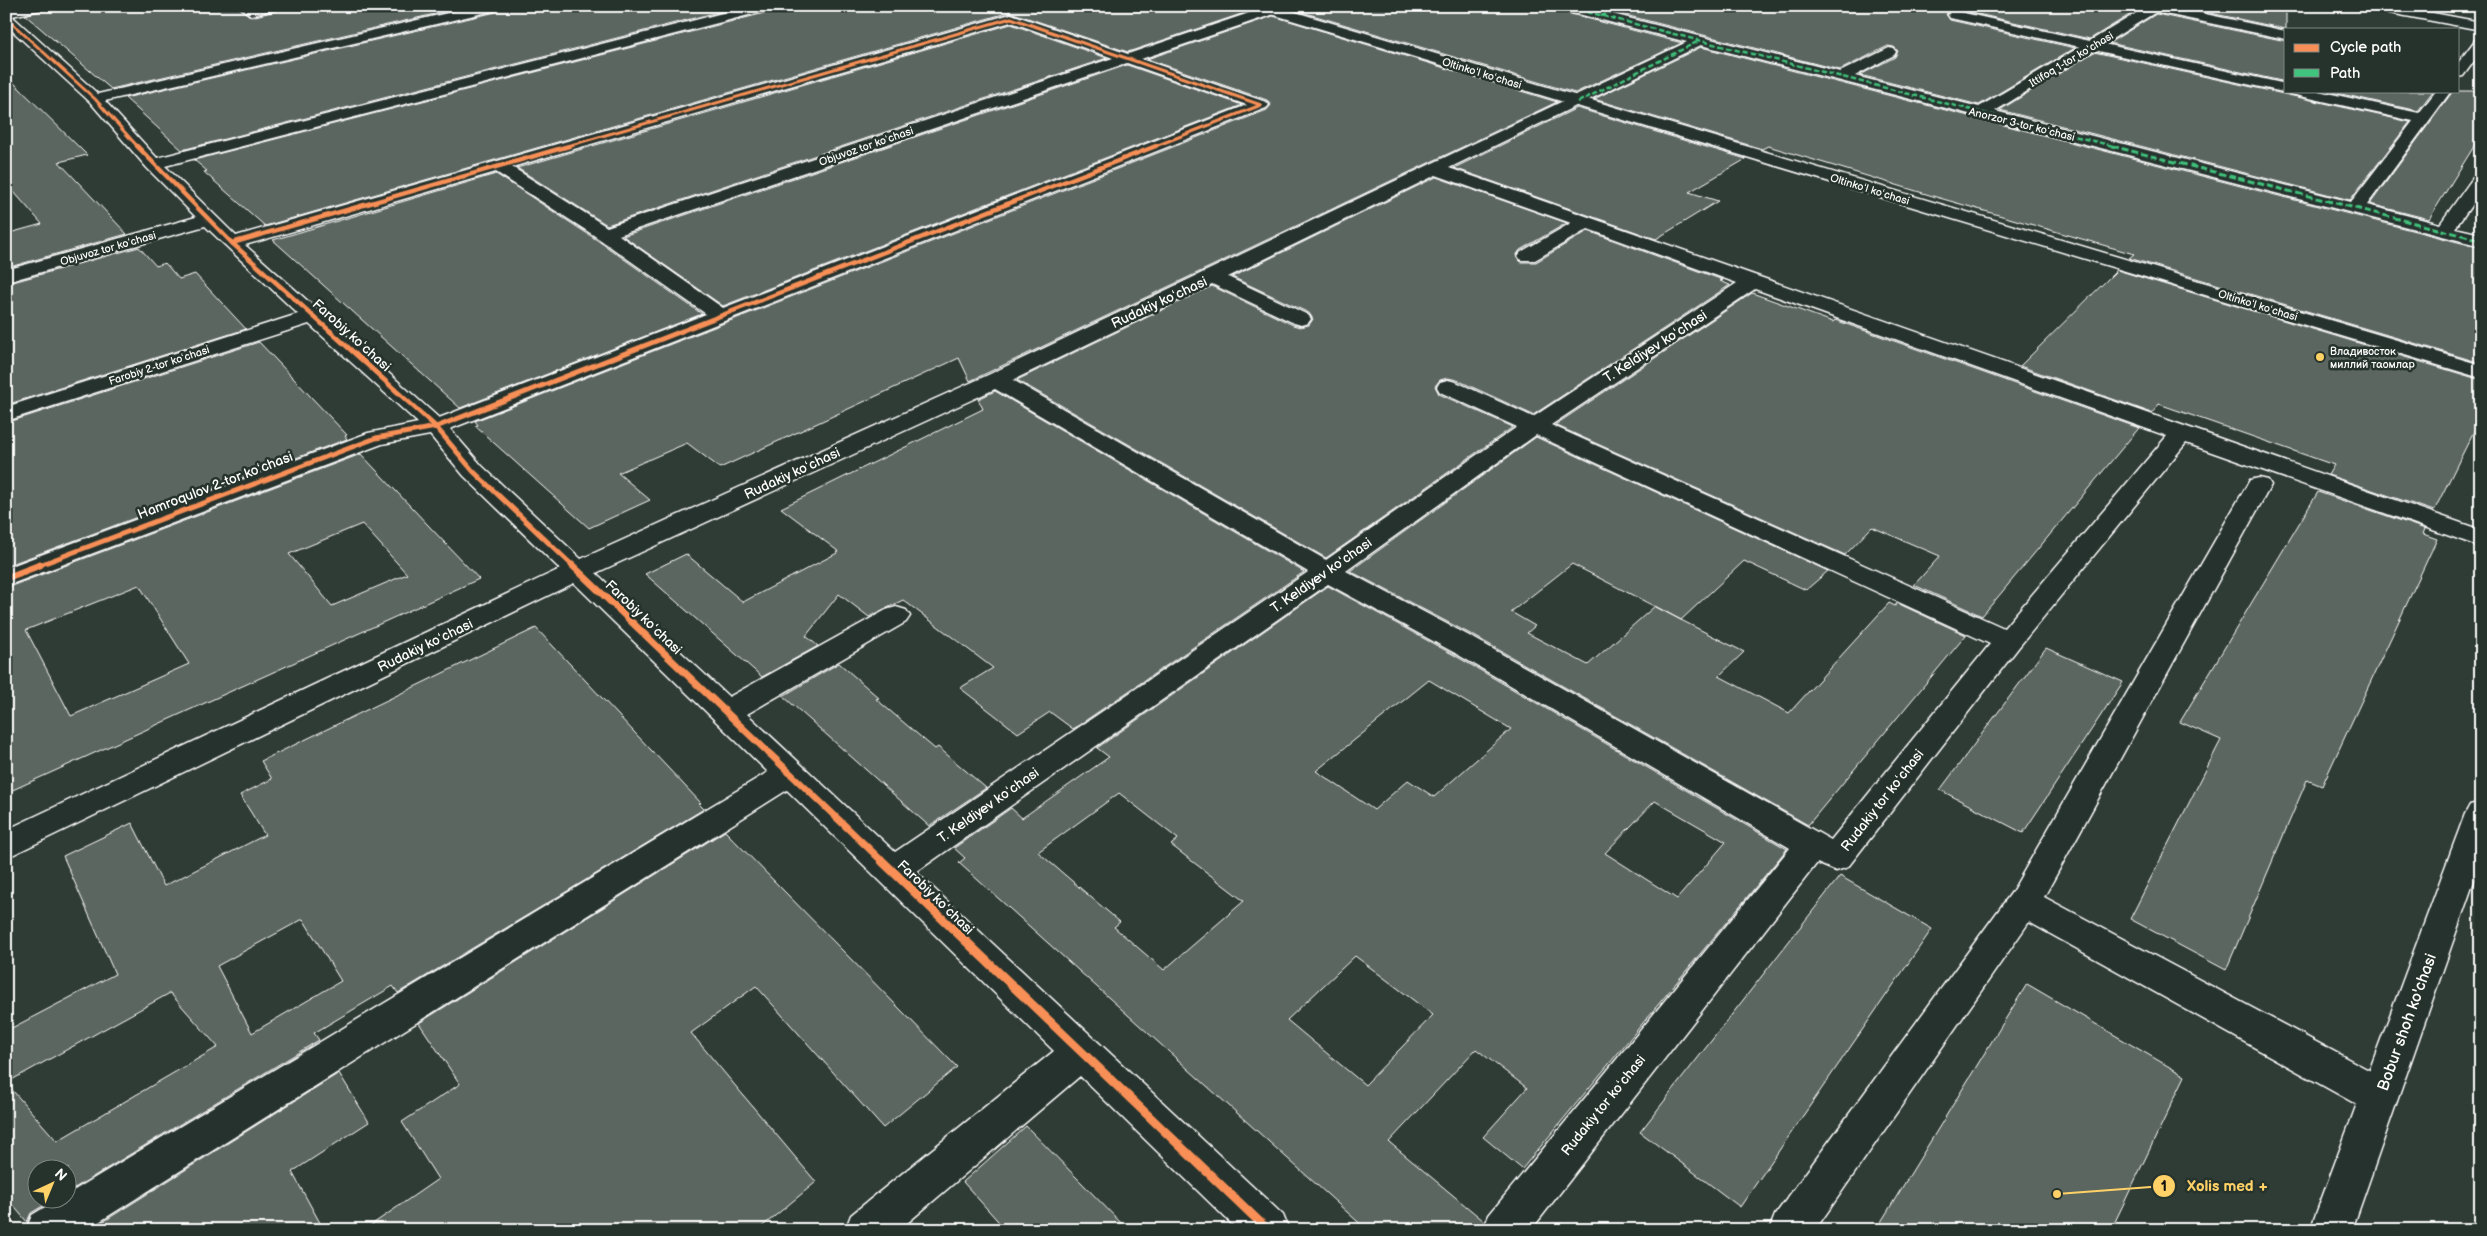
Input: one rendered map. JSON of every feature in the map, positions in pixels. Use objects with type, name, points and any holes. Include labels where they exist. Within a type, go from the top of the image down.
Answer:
[{"type":"street","points":[[6,13],[40,6]]},
{"type":"street","points":[[248,8],[271,6]]},
{"type":"street","points":[[95,99],[496,6]]},
{"type":"street","points":[[153,164],[767,6]]},
{"type":"street","name":"Anorzor 3-tor koʻchasi","points":[[1564,6],[1981,114],[2481,240]]},
{"type":"street","points":[[1601,16],[1625,6]]},
{"type":"street","points":[[2372,6],[2481,26]]},
{"type":"street","points":[[2158,7],[2284,35]]},
{"type":"street","name":"Ittifoq 1-tor koʻchasi","points":[[1981,114],[2158,7]]},
{"type":"street","points":[[248,8],[271,22]]},
{"type":"street","name":"Objuvoz tor koʻchasi","points":[[605,234],[1127,58],[1266,8]]},
{"type":"street","name":"Oltinkoʻl koʻchasi","points":[[1266,8],[2481,372]]},
{"type":"street","points":[[1954,15],[2284,89]]},
{"type":"street","name":"Farobiy koʻchasi","points":[[6,18],[95,99],[153,164],[232,243],[436,427],[473,472],[1268,1230]]},
{"type":"street","points":[[232,243],[1011,18],[1127,58]]},
{"type":"street","name":"Rudakiy koʻchasi","points":[[6,845],[578,571],[996,380],[1212,278],[1435,169],[1578,102],[1699,41]]},
{"type":"street","points":[[2460,70],[2481,42]]},
{"type":"street","points":[[1840,78],[1889,52]]},
{"type":"street","name":"Hamroqulov 2-tor koʻchasi","points":[[6,578],[376,438],[436,427],[1261,105],[1127,58]]},
{"type":"street","points":[[2301,92],[2423,119]]},
{"type":"street","points":[[2355,209],[2443,92]]},
{"type":"street","points":[[500,167],[605,234],[722,316]]},
{"type":"street","points":[[1435,169],[2481,539]]},
{"type":"street","points":[[2444,231],[2481,179]]},
{"type":"street","name":"Objuvoz tor koʻchasi","points":[[6,276],[210,219]]},
{"type":"street","points":[[1528,256],[1587,222]]},
{"type":"street","points":[[1212,278],[1301,319]]},
{"type":"street","name":"T. Keldiyev koʻchasi","points":[[891,872],[1327,572],[1534,426],[1753,281]]},
{"type":"street","name":"Farobiy 2-tor koʻchasi","points":[[6,414],[312,316]]},
{"type":"street","points":[[996,380],[1327,572],[1465,646],[1812,845]]},
{"type":"street","points":[[1448,388],[2008,641]]},
{"type":"street","name":"Rudakiy tor koʻchasi","points":[[1504,1230],[1812,845],[1836,858],[2008,641],[2182,433]]},
{"type":"street","points":[[1790,1230],[2024,902],[2258,485]]},
{"type":"street","points":[[725,713],[896,616]]},
{"type":"street","points":[[47,1230],[788,774]]},
{"type":"street","name":"Bobur shoh ko'chasi","points":[[2331,1230],[2481,814]]},
{"type":"street","points":[[2024,902],[2379,1096]]},
{"type":"street","points":[[866,1230],[1081,1052]]},
{"type":"building","points":[[56,6],[237,6],[251,17],[276,11],[279,6],[469,6],[111,89],[25,15]]},
{"type":"building","points":[[504,6],[741,6],[182,150],[125,98],[496,12]]},
{"type":"building","points":[[775,6],[1252,6],[1253,10],[1128,52],[1010,12],[265,226],[204,172],[207,171],[194,160],[772,11]]},
{"type":"building","points":[[1282,6],[1556,6],[1559,11],[1682,43],[1575,93]]},
{"type":"building","points":[[1590,6],[2144,6],[2090,39],[1955,9],[1950,10],[1946,14],[1950,20],[2075,48],[1979,105],[1860,75],[1895,57],[1898,51],[1894,47],[1888,46],[1840,70]]},
{"type":"building","points":[[2177,6],[2286,6],[2286,28]]},
{"type":"building","points":[[2156,14],[2284,41],[2284,82],[2109,43]]},
{"type":"building","points":[[1273,16],[1557,102],[970,381],[959,358],[720,468],[687,443],[618,473],[650,500],[589,528],[475,426],[478,425],[475,421],[1267,110],[1271,105],[1267,100],[1147,59]]},
{"type":"building","points":[[1011,24],[1107,58],[607,225],[517,168]]},
{"type":"building","points":[[1701,47],[2481,248],[2481,363],[2129,258],[2134,254],[1768,146],[1762,149],[1594,99]]},
{"type":"building","points":[[2094,52],[2410,122],[2350,200],[2000,110]]},
{"type":"building","points":[[1127,65],[1242,105],[723,306],[623,236]]},
{"type":"building","points":[[6,75],[87,155],[59,162],[127,234],[6,268],[6,234],[42,224],[6,183]]},
{"type":"building","points":[[2481,91],[2481,135],[2429,219],[2370,204],[2452,92]]},
{"type":"building","points":[[2332,92],[2432,92],[2418,111]]},
{"type":"building","points":[[1577,108],[1746,159],[1689,192],[1718,201],[1656,239],[1454,168]]},
{"type":"building","points":[[496,174],[597,240],[702,314],[460,408],[273,240]]},
{"type":"building","points":[[1436,177],[1567,223],[1520,250],[1516,256],[1521,262],[1536,262],[1588,231],[1723,280],[1720,281],[1730,285],[1533,415],[1457,380],[1448,378],[1440,380],[1435,386],[1439,394],[1513,427],[1326,558],[1017,380],[1212,286],[1293,325],[1300,327],[1309,325],[1313,319],[1309,313],[1232,277]]},
{"type":"building","points":[[139,247],[156,266],[165,263],[179,279],[195,274],[246,329],[6,405],[6,284]]},
{"type":"building","points":[[2117,270],[2481,380],[2481,417],[2434,511],[2328,475],[2334,465],[2159,404],[2152,413],[2020,366]]},
{"type":"building","points":[[1752,293],[1833,322],[1835,320],[2139,428],[1982,616],[1914,585],[1940,556],[1872,527],[1845,555],[1555,425]]},
{"type":"building","points":[[259,342],[347,435],[345,436],[347,439],[6,566],[6,423]]},
{"type":"building","points":[[995,391],[1304,572],[1073,729],[1050,712],[1018,733],[960,688],[993,668],[903,600],[869,617],[839,594],[806,636],[818,646],[762,677],[645,574],[686,554],[743,602],[839,552],[781,508],[983,409],[978,399]]},
{"type":"building","points":[[1536,437],[1828,571],[1806,590],[1744,561],[1681,620],[1744,652],[1719,676],[1789,713],[1889,603],[1895,606],[1897,603],[1966,635],[1808,825],[1476,637],[1350,571]],"holes":[[[1572,564],[1655,606],[1588,665],[1527,633],[1535,626],[1511,612]]]},
{"type":"building","points":[[361,454],[479,579],[6,793],[6,588]],"holes":[[[362,524],[407,574],[332,606],[289,554]],[[139,585],[189,664],[71,716],[26,630]]]},
{"type":"building","points":[[2318,492],[2425,529],[2423,534],[2437,539],[2322,786],[2307,780],[2226,970],[2130,919],[2221,740],[2180,722]]},
{"type":"building","points":[[1328,586],[1454,655],[1787,849],[1522,1169],[1483,1137],[1527,1088],[1476,1049],[1389,1142],[1484,1221],[1481,1230],[1367,1230],[959,863],[965,858],[954,848],[1011,808],[1022,818],[1109,757],[1097,748]],"holes":[[[1429,680],[1511,729],[1434,797],[1408,780],[1374,810],[1316,771]],[[1119,793],[1178,839],[1171,845],[1244,901],[1164,970],[1114,927],[1120,922],[1038,852]],[[1655,801],[1726,842],[1677,899],[1605,853]],[[1355,956],[1433,1015],[1365,1085],[1287,1020]]]},
{"type":"building","points":[[536,628],[701,803],[699,804],[704,809],[398,993],[393,986],[314,1033],[319,1040],[78,1186],[78,1158],[28,1158],[28,1208],[39,1208],[31,1213],[27,1222],[6,1197],[6,1083],[6,1031],[115,974],[63,856],[132,823],[164,886],[265,835],[240,795],[272,779],[261,761]],"holes":[[[303,919],[341,981],[252,1033],[217,966]],[[170,993],[218,1047],[57,1141],[6,1083]]]},
{"type":"building","points":[[2046,648],[2123,682],[2023,833],[1940,790]]},
{"type":"building","points":[[839,663],[879,698],[876,699],[935,749],[938,747],[986,788],[929,826],[783,696]]},
{"type":"building","points":[[725,831],[957,1067],[883,1128],[756,986],[691,1033],[816,1182],[758,1230],[364,1230],[438,1179],[402,1122],[460,1084],[419,1023]]},
{"type":"building","points":[[1840,876],[1932,929],[1740,1207],[1640,1132]]},
{"type":"building","points":[[2027,984],[2185,1076],[2111,1230],[1876,1230]]},
{"type":"building","points":[[339,1073],[369,1122],[292,1172],[324,1230],[90,1230]]},
{"type":"building","points":[[1026,1126],[1128,1230],[1006,1230],[963,1182]]},
{"type":"marked path","points":[[1564,6],[2481,240]]},
{"type":"marked path","points":[[1601,16],[1625,6]]},
{"type":"marked path","points":[[1578,102],[1699,41]]},
{"type":"cycle path","points":[[6,18],[95,99],[153,164],[232,243],[436,427],[473,471],[1268,1230]]},
{"type":"cycle path","points":[[6,578],[376,438],[436,427],[1261,105],[1011,18],[232,243]]},
{"type":"place","name":"Владивосток миллий таомлар","points":[[2320,357]]},
{"type":"place","name":"Xolis med +","points":[[2057,1194]]}]
